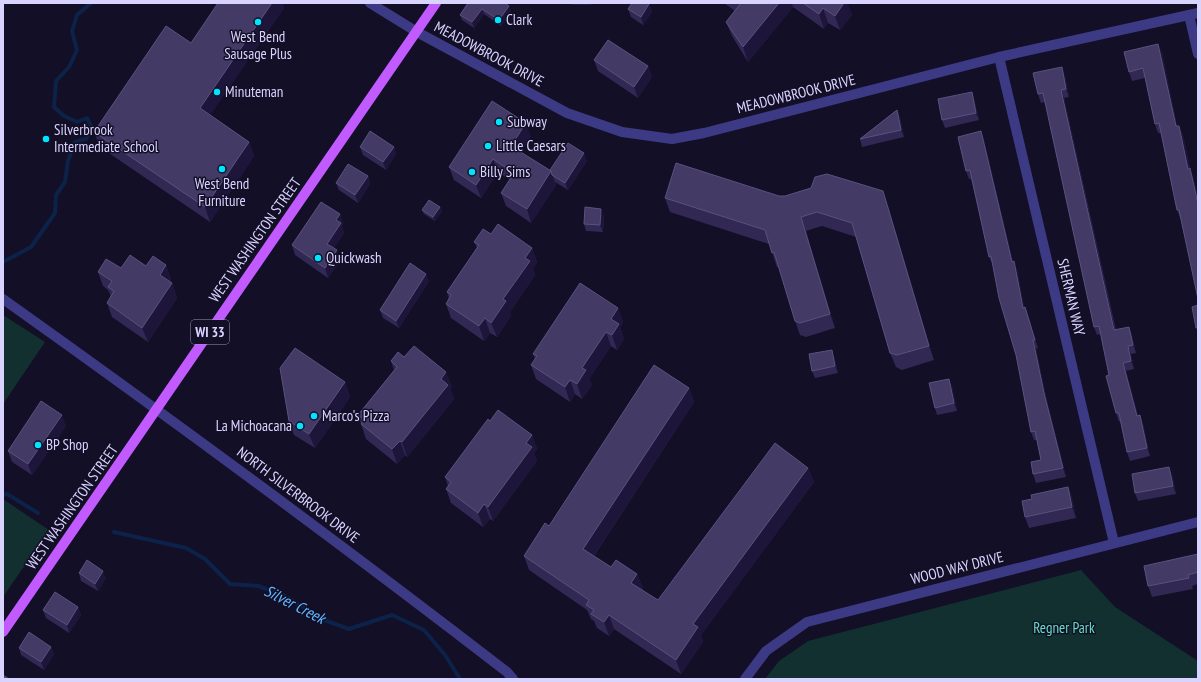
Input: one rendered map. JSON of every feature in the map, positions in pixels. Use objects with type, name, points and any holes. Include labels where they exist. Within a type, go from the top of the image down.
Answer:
[{"type":"main road","name":"WEST WASHINGTON STREET","points":[[3,632],[158,409],[436,3]]},
{"type":"street","name":"MEADOWBROOK DRIVE","points":[[370,3],[417,32],[567,114],[622,132],[672,139],[704,134],[999,57],[1193,14]]},
{"type":"street","points":[[1193,14],[1198,54]]},
{"type":"street","name":"SHERMAN WAY","points":[[999,57],[1114,543]]},
{"type":"street","name":"NORTH SILVERBROOK DRIVE","points":[[3,298],[158,409],[405,593],[507,672],[513,679]]},
{"type":"street","name":"WOOD WAY DRIVE","points":[[745,679],[766,651],[807,622],[1198,522]]},
{"type":"green space","points":[[3,315],[45,342],[3,404]]},
{"type":"green space","points":[[3,499],[49,530],[3,597]]},
{"type":"green space","name":"Regner Park","points":[[1081,570],[1115,607],[1198,661],[1198,679],[765,679],[779,661],[808,641]]},
{"type":"building","points":[[218,3],[272,3],[200,108],[249,142],[205,207],[94,132],[166,26],[191,43]]},
{"type":"building","points":[[468,3],[505,3],[509,6],[499,20],[482,9],[472,22],[460,15]]},
{"type":"building","points":[[632,3],[649,4],[641,17],[628,9]]},
{"type":"building","points":[[741,3],[779,3],[743,47],[726,22]]},
{"type":"building","points":[[803,3],[844,3],[835,16],[823,8],[819,14]]},
{"type":"building","points":[[608,40],[648,66],[634,87],[594,60]]},
{"type":"building","points":[[1158,44],[1176,126],[1179,126],[1188,169],[1190,168],[1198,204],[1198,299],[1179,210],[1177,210],[1159,123],[1155,124],[1143,68],[1129,72],[1124,52]]},
{"type":"building","points":[[1062,67],[1066,89],[1061,90],[1114,330],[1129,327],[1133,345],[1128,346],[1131,361],[1123,363],[1137,416],[1140,415],[1147,448],[1127,452],[1119,413],[1116,413],[1106,376],[1109,375],[1099,326],[1094,327],[1043,93],[1038,94],[1033,73]]},
{"type":"building","points":[[972,92],[976,113],[942,120],[938,99]]},
{"type":"building","points":[[492,101],[526,123],[511,146],[551,171],[527,209],[501,193],[514,173],[493,159],[476,185],[449,167]]},
{"type":"building","points":[[897,110],[901,130],[860,139]]},
{"type":"building","points":[[370,131],[394,147],[383,162],[360,147]]},
{"type":"building","points":[[981,131],[1012,262],[1014,261],[1023,308],[1025,307],[1035,340],[1033,340],[1044,393],[1063,468],[1033,474],[1031,462],[1041,460],[1035,431],[1031,432],[1016,355],[999,298],[991,256],[989,257],[970,170],[966,171],[958,137]]},
{"type":"building","points":[[568,143],[584,153],[565,183],[552,175],[550,170]]},
{"type":"building","points":[[676,163],[779,196],[785,196],[811,188],[815,177],[827,174],[883,191],[929,346],[897,355],[890,353],[852,223],[817,212],[801,217],[830,314],[800,323],[795,321],[774,252],[772,253],[765,230],[665,198]]},
{"type":"building","points":[[348,164],[368,176],[355,195],[336,183]]},
{"type":"building","points":[[429,200],[440,207],[433,217],[422,210]]},
{"type":"building","points":[[321,202],[340,214],[336,220],[341,223],[327,244],[337,250],[325,268],[292,245]]},
{"type":"building","points":[[585,207],[601,209],[600,225],[584,224]]},
{"type":"building","points":[[498,224],[532,248],[525,258],[530,261],[503,299],[506,301],[491,323],[485,318],[479,326],[446,304],[451,295],[447,292],[479,245],[474,242],[483,229],[491,234]]},
{"type":"building","points":[[130,255],[146,266],[153,256],[166,265],[160,275],[172,283],[142,328],[107,303],[114,291],[108,287],[112,281],[98,272],[106,259],[121,268]]},
{"type":"building","points":[[410,263],[426,274],[396,321],[380,310]]},
{"type":"building","points":[[580,283],[618,308],[611,319],[619,324],[612,335],[606,332],[582,368],[586,370],[577,384],[570,380],[565,387],[531,365],[537,356],[533,354]]},
{"type":"building","points":[[1198,305],[1198,328],[1196,328],[1192,307]]},
{"type":"building","points":[[414,346],[446,372],[441,379],[448,385],[402,442],[400,441],[392,449],[361,424],[364,420],[358,415],[397,367],[391,361],[398,352],[404,357]]},
{"type":"building","name":"Marco's Pizza","points":[[295,348],[345,382],[309,434],[289,421],[280,368]]},
{"type":"building","points":[[832,350],[835,366],[812,371],[809,354]]},
{"type":"building","points":[[654,365],[689,388],[583,549],[611,567],[616,560],[637,574],[631,583],[658,600],[775,443],[808,468],[693,624],[698,627],[676,660],[609,615],[604,622],[591,614],[594,610],[586,605],[589,600],[524,556],[545,523],[549,526]]},
{"type":"building","points":[[949,379],[954,403],[935,408],[929,383]]},
{"type":"building","points":[[41,401],[62,415],[28,464],[8,451]]},
{"type":"building","points":[[498,410],[532,435],[526,443],[532,447],[488,507],[484,504],[478,513],[446,489],[451,482],[445,477],[488,419],[490,421]]},
{"type":"building","points":[[1169,467],[1173,486],[1135,493],[1132,474]]},
{"type":"building","points":[[1068,487],[1072,507],[1025,517],[1022,501],[1032,499],[1031,495]]},
{"type":"building","points":[[1198,554],[1198,572],[1188,575],[1189,578],[1148,586],[1144,566]]},
{"type":"building","points":[[87,560],[103,571],[95,584],[79,573]]},
{"type":"building","points":[[55,592],[78,607],[67,625],[43,610]]},
{"type":"building","points":[[29,632],[51,647],[41,662],[19,648]]},
{"type":"building","points":[[3,675],[9,679],[3,679]]},
{"type":"waterway","name":"Silver Creek","points":[[3,262],[31,247],[55,213],[56,195],[65,182],[68,161],[75,142],[86,139],[92,128],[87,118],[77,122],[64,116],[54,107],[56,81],[69,67],[77,50],[72,31],[77,15],[91,3]]},
{"type":"waterway","name":"Silver Creek","points":[[573,3],[590,3]]},
{"type":"waterway","name":"Silver Creek","points":[[3,495],[7,494],[38,513]]},
{"type":"waterway","name":"Silver Creek","points":[[114,532],[186,548],[205,559],[230,584],[258,586],[283,595],[324,620],[349,629],[392,615],[424,630],[445,655],[460,679]]},
{"type":"place","name":"Clark","points":[[498,20]]},
{"type":"place","name":"West Bend Sausage Plus","points":[[258,22]]},
{"type":"place","name":"Minuteman","points":[[217,92]]},
{"type":"place","name":"Subway","points":[[499,122]]},
{"type":"place","name":"Silverbrook Intermediate School","points":[[46,139]]},
{"type":"place","name":"Little Caesars","points":[[488,146]]},
{"type":"place","name":"West Bend Furniture","points":[[222,169]]},
{"type":"place","name":"Billy Sims","points":[[472,172]]},
{"type":"place","name":"Quickwash","points":[[318,258]]},
{"type":"place","name":"Marco's Pizza","points":[[314,416]]},
{"type":"place","name":"La Michoacana","points":[[300,426]]},
{"type":"place","name":"BP Shop","points":[[38,445]]}]
